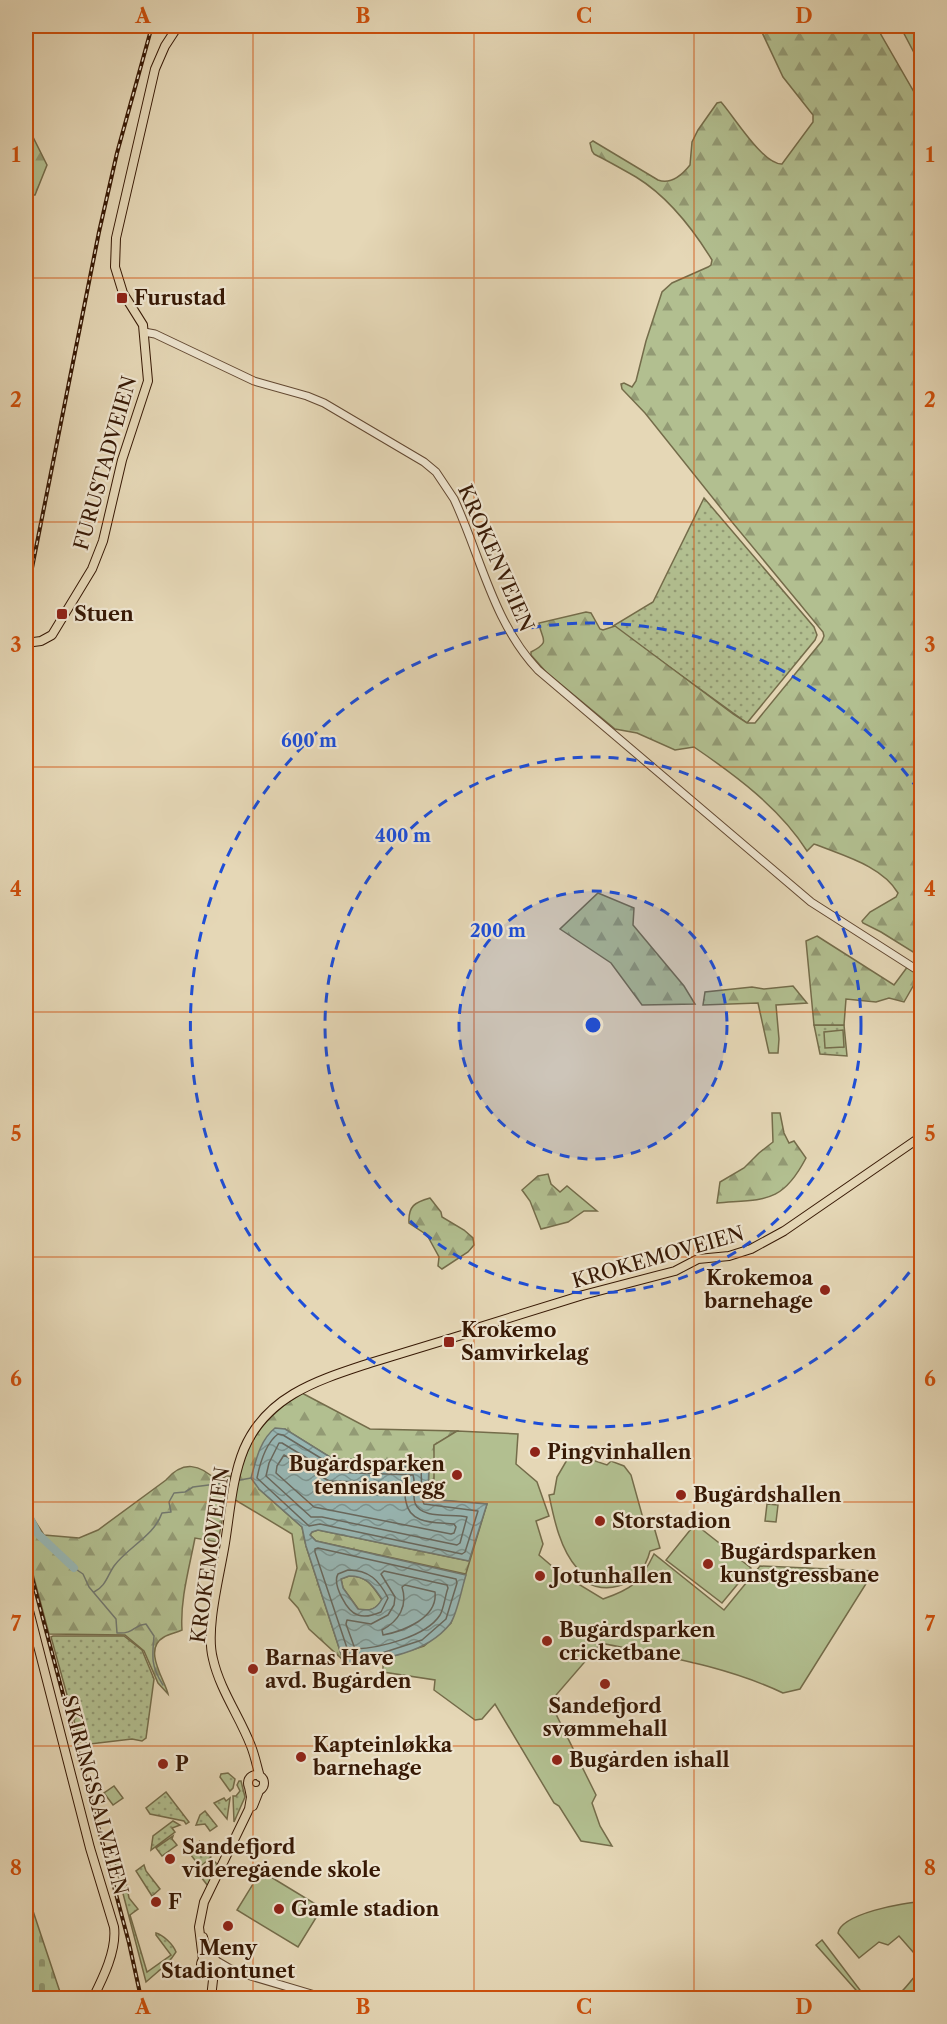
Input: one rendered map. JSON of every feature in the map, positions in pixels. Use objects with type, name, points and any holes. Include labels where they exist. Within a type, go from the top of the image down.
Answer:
[{"type":"main road","name":"FURUSTADVEIEN","points":[[26,643],[44,640],[56,631],[92,569],[103,542],[119,470],[148,381],[144,332],[139,317],[123,292],[117,275],[116,238],[155,69],[165,46],[178,26]]},
{"type":"main road","name":"KROKEMOVEIEN","points":[[214,1959],[203,1940],[205,1912],[259,1791],[264,1785],[252,1748],[218,1674],[211,1645],[213,1619],[239,1463],[247,1444],[268,1414],[297,1390],[325,1378],[583,1295],[675,1271],[698,1259],[729,1256],[751,1249],[784,1231],[921,1136]]},
{"type":"main road","name":"SKIRINGSSALVEIEN","points":[[26,1599],[90,1848],[114,1927],[114,1938],[107,1964],[93,1998]]},
{"type":"main road","name":"KROKEMOVEIEN","points":[[203,1960],[199,1935],[202,1911],[206,1897],[249,1809],[251,1797],[249,1783],[254,1768],[252,1748]]},
{"type":"main road","points":[[259,1791],[254,1791],[249,1783],[254,1776],[260,1777]]},
{"type":"main road","points":[[214,1959],[217,1966],[211,1971],[201,1965],[203,1960],[214,1959]]},
{"type":"main road","points":[[211,1971],[211,1996]]},
{"type":"street","name":"KROKENVEIEN","points":[[144,332],[155,334],[254,381],[324,403],[430,467],[454,499],[507,629],[534,665],[812,902],[921,973]]},
{"type":"street","points":[[214,1959],[234,1971],[325,1998]]},
{"type":"street","points":[[211,1971],[234,1971]]},
{"type":"green space","points":[[759,26],[876,26],[922,106],[921,957],[862,921],[870,912],[896,897],[898,893],[882,876],[862,863],[814,844],[807,851],[784,821],[756,793],[710,758],[694,747],[675,750],[637,733],[615,729],[546,672],[531,655],[531,652],[544,640],[539,623],[586,612],[591,613],[600,629],[615,626],[733,714],[747,723],[755,723],[824,636],[645,413],[622,389],[621,384],[632,387],[636,381],[662,292],[672,283],[708,267],[712,260],[688,225],[669,203],[636,177],[594,154],[590,143],[593,141],[658,180],[672,180],[690,165],[692,142],[717,103],[721,102],[766,157],[782,164],[813,122],[813,115],[783,77]]},
{"type":"green space","points":[[900,26],[921,26],[921,66]]},
{"type":"green space","points":[[26,113],[32,116],[31,133],[47,165],[35,195],[26,195]]},
{"type":"green space","points":[[704,498],[814,627],[817,635],[747,723],[613,626],[653,602]]},
{"type":"green space","points":[[598,893],[634,908],[633,925],[684,986],[695,1004],[642,1005],[611,963],[560,929]]},
{"type":"green space","points":[[817,936],[894,985],[908,966],[920,974],[904,1002],[889,998],[876,1002],[846,999],[844,1025],[814,1025],[806,941]]},
{"type":"green space","points":[[793,986],[807,1003],[776,1005],[778,1053],[769,1053],[758,1003],[703,1005],[705,992]]},
{"type":"green space","points":[[814,1025],[844,1025],[847,1056],[820,1054]]},
{"type":"green space","points":[[843,1030],[844,1047],[825,1048],[824,1032]]},
{"type":"green space","points":[[772,1113],[780,1113],[784,1133],[789,1143],[794,1141],[806,1158],[797,1173],[789,1184],[771,1196],[748,1201],[717,1203],[720,1182],[744,1168],[773,1142]]},
{"type":"green space","points":[[548,1174],[551,1184],[560,1192],[567,1186],[597,1211],[584,1211],[568,1222],[541,1229],[530,1201],[522,1190],[538,1176]]},
{"type":"green space","points":[[430,1198],[441,1212],[442,1217],[473,1238],[474,1245],[468,1252],[442,1269],[438,1266],[439,1257],[427,1235],[409,1223],[411,1209],[420,1201]]},
{"type":"green space","points":[[300,1392],[370,1429],[457,1431],[434,1446],[438,1487],[434,1500],[428,1499],[429,1461],[333,1459],[285,1429],[259,1489],[302,1527],[343,1660],[309,1629],[298,1608],[289,1598],[297,1568],[292,1534],[227,1495],[218,1542],[195,1538],[184,1596],[182,1630],[164,1637],[155,1649],[157,1665],[168,1694],[158,1683],[144,1651],[125,1635],[49,1634],[26,1548],[26,1507],[44,1535],[79,1538],[98,1530],[179,1469],[198,1468],[217,1481],[227,1476],[238,1477],[248,1449],[261,1428]]},
{"type":"green space","points":[[457,1431],[518,1434],[516,1464],[537,1482],[549,1516],[536,1521],[543,1544],[539,1555],[560,1573],[603,1599],[634,1584],[654,1554],[724,1610],[760,1566],[874,1571],[800,1689],[783,1693],[716,1669],[601,1643],[550,1702],[596,1795],[592,1803],[600,1826],[612,1846],[581,1841],[559,1806],[554,1803],[495,1704],[482,1719],[475,1720],[434,1690],[435,1680],[383,1672],[383,1659],[424,1646],[451,1623],[487,1504],[434,1500],[434,1445]]},
{"type":"green space","name":"Storstadion","points":[[571,1453],[607,1465],[611,1461],[624,1466],[631,1475],[646,1529],[654,1527],[660,1548],[650,1551],[638,1574],[618,1586],[607,1588],[596,1586],[584,1581],[574,1573],[577,1568],[566,1552],[558,1533],[549,1495],[554,1494],[557,1477]]},
{"type":"green space","points":[[487,1504],[470,1575],[316,1541],[310,1535],[318,1530],[468,1561]]},
{"type":"green space","points":[[767,1504],[778,1505],[776,1522],[765,1521]]},
{"type":"green space","name":"Bugårdsparken kunstgressbane","points":[[695,1524],[751,1568],[722,1603],[666,1560]]},
{"type":"green space","points":[[349,1576],[361,1578],[372,1586],[382,1600],[375,1608],[359,1610],[343,1588],[341,1579]]},
{"type":"green space","points":[[124,1636],[142,1650],[154,1679],[146,1738],[142,1741],[132,1739],[90,1744],[80,1742],[51,1637]]},
{"type":"green space","points":[[228,1773],[235,1779],[230,1791],[220,1777],[221,1774]]},
{"type":"green space","points":[[241,1781],[245,1797],[234,1822],[233,1796],[240,1791],[237,1785]]},
{"type":"green space","points":[[114,1786],[123,1798],[113,1805],[104,1793]]},
{"type":"green space","points":[[166,1792],[189,1822],[186,1824],[184,1821],[150,1814],[146,1808]]},
{"type":"green space","points":[[224,1798],[226,1801],[230,1798],[227,1819],[214,1803]]},
{"type":"green space","points":[[205,1811],[217,1826],[210,1831],[205,1824],[196,1825],[200,1815]]},
{"type":"green space","points":[[173,1821],[180,1825],[172,1828],[175,1832],[151,1850],[153,1836]]},
{"type":"green space","points":[[173,1836],[172,1839],[177,1845],[162,1856],[156,1848]]},
{"type":"green space","points":[[200,1842],[211,1857],[200,1867],[188,1851],[200,1845]]},
{"type":"green space","points":[[114,1859],[122,1862],[129,1898],[138,1909],[130,1915],[147,1972],[171,1955],[156,1933],[168,1940],[176,1952],[169,1962],[146,1982]]},
{"type":"green space","points":[[213,1860],[218,1865],[208,1886],[201,1877],[214,1864]]},
{"type":"green space","points":[[144,1865],[160,1889],[152,1896],[136,1871]]},
{"type":"green space","name":"Gamle stadion","points":[[261,1871],[322,1908],[298,1947],[237,1910]]},
{"type":"green space","points":[[27,1893],[62,1998],[26,1998]]},
{"type":"green space","points":[[921,1902],[921,1961],[899,1936],[888,1945],[879,1942],[859,1958],[838,1933],[842,1926],[850,1920],[874,1910]]},
{"type":"green space","points":[[822,1940],[866,1998],[863,1998],[816,1945]]},
{"type":"green space","points":[[921,1970],[921,1990],[916,1995],[900,1993],[915,1976]]},
{"type":"water","points":[[275,1428],[285,1429],[333,1459],[429,1461],[428,1499],[487,1504],[469,1561],[318,1530],[310,1535],[316,1541],[466,1575],[453,1620],[440,1634],[417,1648],[390,1657],[349,1663],[343,1660],[302,1527],[259,1489],[251,1478],[259,1451]],"holes":[[[355,1576],[368,1582],[382,1599],[375,1608],[358,1609],[343,1588],[341,1579]]]},
{"type":"waterway","points":[[240,1480],[251,1478]]},
{"type":"waterway","points":[[94,1592],[104,1584],[120,1559],[147,1535],[162,1513],[171,1512],[169,1502],[174,1493],[185,1492],[193,1487],[232,1482]]},
{"type":"waterway","points":[[26,1510],[38,1534],[74,1568]]},
{"type":"waterway","points":[[74,1568],[83,1574],[89,1587],[116,1619],[117,1633],[131,1631],[146,1624],[154,1636],[153,1662],[163,1685]]},
{"type":"railway","points":[[26,598],[99,232],[117,153],[152,26]]},
{"type":"railway","points":[[26,1555],[129,1943],[141,1998]]},
{"type":"place","name":"Furustad","points":[[122,298]]},
{"type":"place","name":"Stuen","points":[[62,614]]},
{"type":"place","name":"Krokemoa barnehage","points":[[825,1290]]},
{"type":"place","name":"Krokemo Samvirkelag","points":[[449,1342]]},
{"type":"place","name":"Pingvinhallen","points":[[535,1452]]},
{"type":"place","name":"Bugårdsparken tennisanlegg","points":[[457,1475]]},
{"type":"place","name":"Bugårdshallen","points":[[681,1495]]},
{"type":"place","name":"Storstadion","points":[[600,1521]]},
{"type":"place","name":"Bugårdsparken kunstgressbane","points":[[708,1564]]},
{"type":"place","name":"Jotunhallen","points":[[540,1576]]},
{"type":"place","name":"Bugårdsparken cricketbane","points":[[547,1641]]},
{"type":"place","name":"Barnas Have avd. Bugården","points":[[253,1669]]},
{"type":"place","name":"Sandefjord svømmehall","points":[[605,1684]]},
{"type":"place","name":"Kapteinløkka barnehage","points":[[301,1757]]},
{"type":"place","name":"Bugården ishall","points":[[557,1760]]},
{"type":"place","name":"P","points":[[163,1764]]},
{"type":"place","name":"Sandefjord videregående skole","points":[[170,1859]]},
{"type":"place","name":"F","points":[[156,1902]]},
{"type":"place","name":"Gamle stadion","points":[[279,1909]]},
{"type":"place","name":"Meny Stadiontunet","points":[[228,1926]]}]
